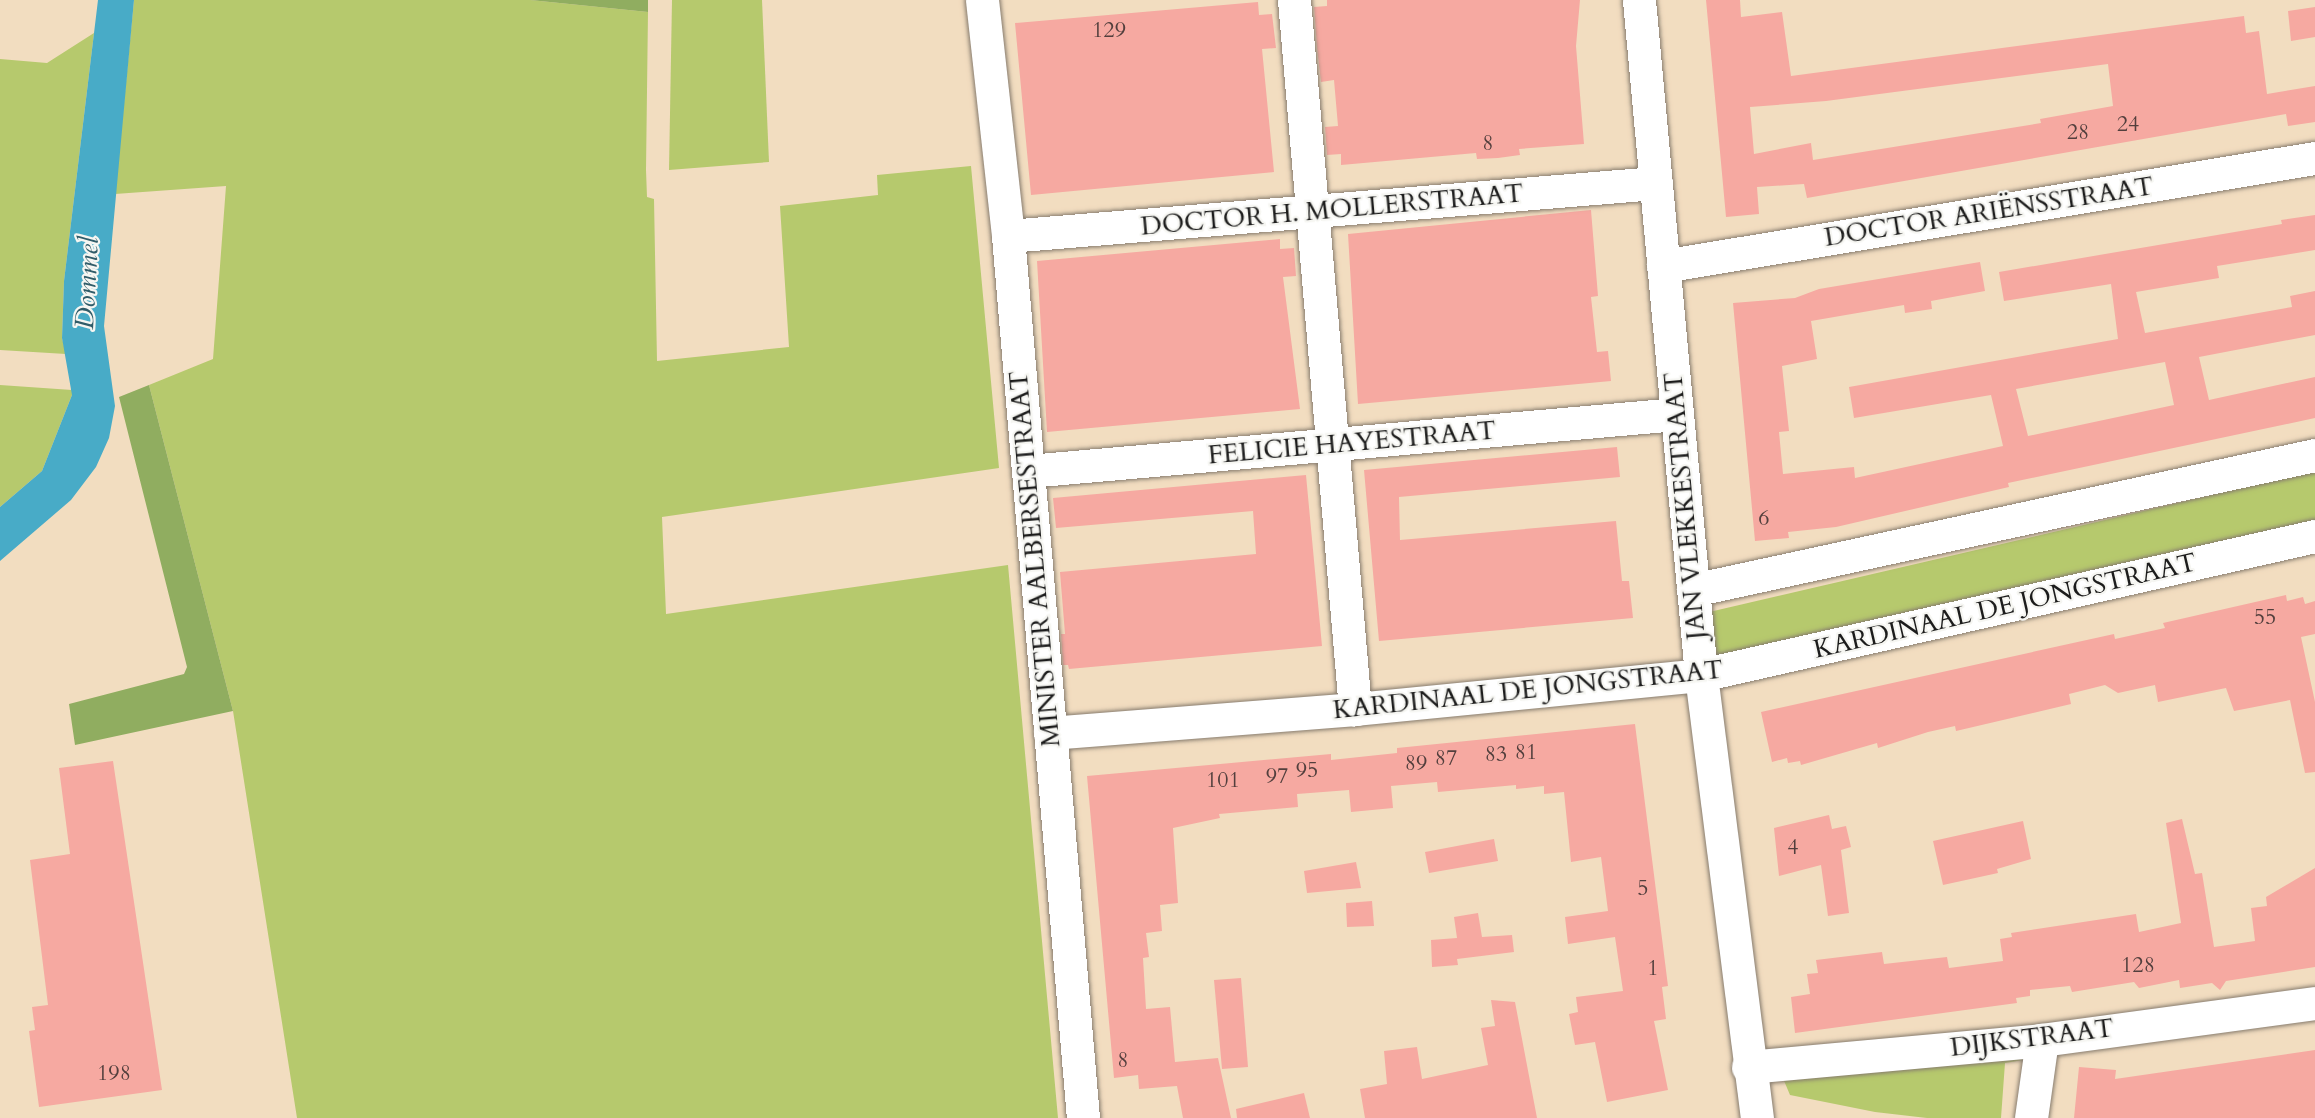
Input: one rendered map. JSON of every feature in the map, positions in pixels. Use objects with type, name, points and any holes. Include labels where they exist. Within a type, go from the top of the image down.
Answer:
[{"type":"street","name":"MINISTER AALBERSESTRAAT","points":[[982,0],[1008,236],[1083,1118]]},
{"type":"street","points":[[1294,0],[1355,709]]},
{"type":"street","name":"JAN VLEKKESTRAAT","points":[[1639,0],[1701,675],[1748,1067],[1756,1112]]},
{"type":"street","name":"DOCTOR ARIËNSSTRAAT","points":[[1663,266],[2315,158]]},
{"type":"street","name":"DOCTOR H. MOLLERSTRAAT","points":[[1008,236],[1656,183]]},
{"type":"street","name":"FELICIE HAYESTRAAT","points":[[1028,471],[1677,414]]},
{"type":"street","points":[[1693,590],[2315,455]]},
{"type":"street","name":"KARDINAAL DE JONGSTRAAT","points":[[1050,733],[1355,709],[1701,675],[2315,536]]},
{"type":"street","name":"DIJKSTRAAT","points":[[1748,1067],[2042,1040],[2315,1003]]},
{"type":"street","points":[[2031,1118],[2042,1040]]},
{"type":"green space","points":[[134,0],[530,0],[648,12],[646,170],[647,197],[654,199],[657,361],[789,347],[780,206],[878,195],[877,175],[971,166],[999,468],[662,517],[666,614],[1008,565],[1058,1118],[297,1118],[233,711],[149,385],[213,359],[226,186],[115,194]]},
{"type":"green space","points":[[530,0],[648,0],[648,12]]},
{"type":"green space","points":[[672,0],[762,0],[769,162],[669,170]]},
{"type":"green space","points":[[94,33],[64,281],[62,338],[66,354],[0,350],[0,59],[47,63]]},
{"type":"green space","points":[[0,385],[72,390],[72,395],[42,471],[0,507]]},
{"type":"green space","points":[[149,385],[233,711],[75,745],[69,704],[184,674],[187,667],[119,397]]},
{"type":"green space","points":[[2315,471],[2315,520],[1714,661],[1705,613]]},
{"type":"green space","points":[[2014,1052],[2023,1060],[2005,1063],[2001,1118],[1927,1118],[1875,1112],[1790,1095],[1782,1076]]},
{"type":"water","name":"Dommel","points":[[98,0],[134,0],[104,326],[115,406],[109,438],[96,467],[71,500],[0,561],[0,507],[42,471],[72,395],[62,338],[64,281]]},
{"type":"building","points":[[1327,0],[1580,0],[1576,46],[1584,144],[1519,149],[1520,155],[1498,158],[1477,159],[1476,153],[1341,165],[1341,154],[1327,155],[1325,127],[1338,126],[1334,80],[1321,82],[1317,48],[1314,7],[1327,6]]},
{"type":"building","points":[[1706,0],[1740,0],[1741,17],[1782,12],[1791,76],[2244,16],[2246,33],[2259,31],[2267,94],[2315,86],[2315,122],[2288,126],[2286,114],[1807,198],[1804,184],[1757,187],[1759,214],[1726,217]],"holes":[[[2108,64],[2113,106],[2040,119],[2041,123],[1813,160],[1811,143],[1754,154],[1750,107],[1826,101]]]},
{"type":"building","points":[[1258,2],[1259,15],[1272,14],[1276,48],[1262,49],[1274,172],[1031,195],[1015,23]]},
{"type":"building","points":[[2315,7],[2315,37],[2291,41],[2288,11]]},
{"type":"building","points":[[1591,210],[1598,296],[1591,297],[1597,352],[1608,351],[1611,381],[1358,404],[1348,234]]},
{"type":"building","points":[[2315,215],[2315,250],[2217,266],[2219,278],[2136,292],[2145,333],[2292,307],[2290,296],[2315,291],[2315,335],[2199,357],[2209,400],[2315,377],[2315,418],[2008,483],[2009,487],[1836,527],[1788,532],[1789,538],[1755,541],[1733,303],[1795,298],[1819,289],[1980,262],[1985,291],[1931,301],[1932,309],[1905,313],[1904,305],[1811,321],[1817,359],[1782,366],[1789,431],[1779,432],[1783,474],[1854,467],[1855,478],[2003,446],[1991,395],[1854,418],[1849,387],[2118,339],[2111,284],[2004,301],[1999,272],[2282,224],[2281,220]],"holes":[[[2165,362],[2174,405],[2028,436],[2016,389]]]},
{"type":"building","points":[[1280,239],[1280,249],[1294,248],[1296,276],[1283,277],[1300,409],[1047,432],[1037,261]]},
{"type":"building","points":[[1617,447],[1620,477],[1399,497],[1400,540],[1616,521],[1622,581],[1629,581],[1633,618],[1379,641],[1364,470]]},
{"type":"building","points":[[1306,475],[1322,646],[1069,669],[1068,665],[1063,665],[1061,634],[1065,634],[1060,572],[1256,554],[1253,511],[1056,528],[1053,498]]},
{"type":"building","points":[[2286,595],[2287,601],[2303,597],[2305,604],[2315,601],[2315,634],[2301,637],[2315,702],[2315,772],[2305,773],[2290,700],[2234,711],[2226,688],[2158,702],[2155,685],[2118,693],[2105,685],[2069,694],[2071,704],[1956,731],[1955,726],[1878,748],[1877,743],[1801,765],[1800,761],[1788,763],[1787,758],[1772,762],[1761,712],[2114,634],[2115,639],[2165,628],[2163,623]]},
{"type":"building","points":[[1635,724],[1668,986],[1662,987],[1666,1019],[1654,1021],[1668,1090],[1607,1102],[1595,1042],[1575,1045],[1569,1014],[1578,1012],[1576,997],[1623,991],[1615,937],[1568,944],[1565,917],[1608,911],[1601,857],[1571,862],[1564,792],[1544,794],[1544,786],[1516,789],[1516,785],[1438,792],[1437,782],[1391,786],[1393,808],[1351,812],[1349,790],[1297,794],[1298,807],[1219,814],[1220,818],[1173,828],[1178,903],[1160,905],[1162,931],[1146,933],[1149,957],[1143,958],[1146,1009],[1170,1007],[1175,1062],[1218,1058],[1231,1118],[1183,1118],[1177,1086],[1139,1089],[1138,1075],[1114,1078],[1087,776],[1331,754],[1331,760],[1397,753],[1397,748]]},
{"type":"building","points":[[113,761],[162,1090],[39,1107],[29,1031],[35,1030],[32,1007],[48,1005],[30,860],[70,854],[59,768]]},
{"type":"building","points":[[1829,815],[1832,829],[1846,826],[1851,847],[1841,850],[1849,913],[1828,916],[1821,865],[1779,876],[1774,828]]},
{"type":"building","points":[[2182,819],[2195,874],[2202,873],[2214,947],[2255,941],[2251,908],[2267,906],[2266,897],[2315,868],[2315,967],[2226,981],[2220,990],[2212,983],[2180,988],[2179,980],[2139,988],[2134,982],[2072,992],[2070,986],[2030,990],[2030,996],[2016,998],[2017,1003],[1795,1033],[1791,997],[1810,994],[1807,974],[1818,973],[1816,960],[1882,952],[1884,964],[1947,957],[1949,968],[2003,961],[2000,939],[2012,937],[2011,933],[2136,914],[2139,932],[2181,923],[2166,823]]},
{"type":"building","points":[[2023,821],[2031,859],[1997,869],[1998,873],[1943,885],[1933,841]]},
{"type":"building","points":[[1494,839],[1498,861],[1429,873],[1425,852]]},
{"type":"building","points":[[1356,862],[1361,888],[1307,893],[1304,871]]},
{"type":"building","points":[[1372,901],[1374,926],[1347,927],[1346,903]]},
{"type":"building","points":[[1478,913],[1482,937],[1512,935],[1514,952],[1457,959],[1458,965],[1432,967],[1431,940],[1457,938],[1454,917]]},
{"type":"building","points":[[1241,978],[1248,1067],[1222,1069],[1214,980]]},
{"type":"building","points":[[1491,1000],[1515,1002],[1537,1118],[1365,1118],[1360,1089],[1387,1084],[1384,1051],[1417,1047],[1422,1079],[1488,1065],[1481,1028],[1495,1026]]},
{"type":"building","points":[[2315,1050],[2315,1118],[2074,1118],[2079,1067],[2116,1070],[2115,1079]]},
{"type":"building","points":[[1304,1093],[1310,1118],[1237,1118],[1236,1109]]}]
